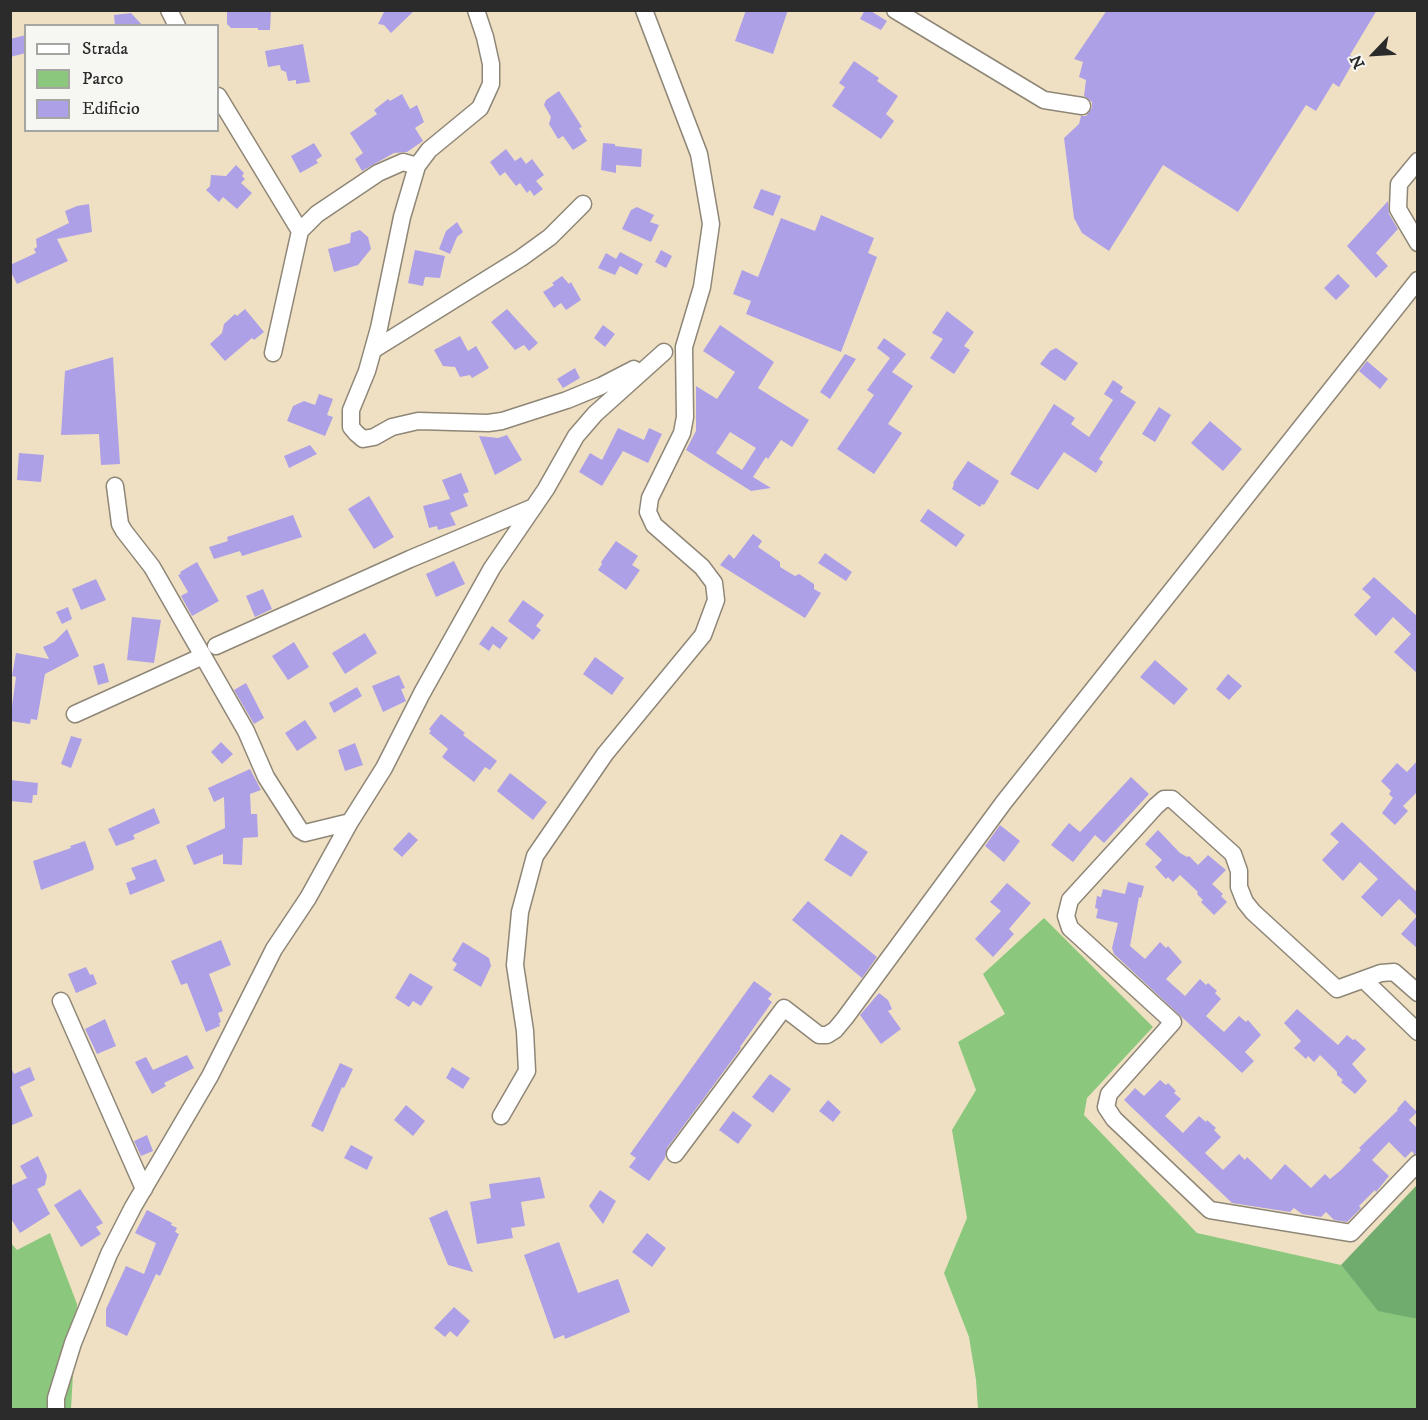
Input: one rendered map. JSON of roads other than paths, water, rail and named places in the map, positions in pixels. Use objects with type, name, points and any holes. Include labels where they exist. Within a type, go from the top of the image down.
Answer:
[{"type":"street","points":[[169,10],[176,24]]},
{"type":"street","points":[[476,10],[491,64],[491,84],[480,108],[429,150],[417,166],[402,217],[373,350],[351,410],[351,426],[363,439],[374,437],[392,427],[418,421],[488,423],[502,421],[567,400],[601,386],[687,338]]},
{"type":"street","points":[[501,1116],[527,1071],[525,1031],[515,965],[520,912],[535,856],[604,754],[703,635],[716,600],[714,583],[702,567],[654,525],[648,512],[650,498],[682,433],[685,417],[684,347],[702,287],[711,224],[699,154],[644,10]]},
{"type":"street","points":[[895,10],[1044,100],[1082,106]]},
{"type":"street","points":[[219,98],[300,231]]},
{"type":"street","points":[[1418,161],[1399,184],[1398,209],[1418,243]]},
{"type":"street","points":[[273,353],[300,231],[317,214],[378,173],[403,162],[417,166]]},
{"type":"street","points":[[373,350],[521,258],[550,237],[583,204]]},
{"type":"street","points":[[675,1154],[784,1008],[819,1035],[826,1035],[840,1024],[1011,793],[1418,280]]},
{"type":"street","points":[[56,1410],[56,1398],[73,1342],[109,1254],[210,1076],[274,949],[308,898],[350,822],[384,768],[422,693],[492,568],[534,506],[576,436],[595,414],[664,352]]},
{"type":"street","points":[[115,486],[120,524],[209,651],[266,777],[300,830],[305,833],[350,822]]},
{"type":"street","points":[[75,714],[410,559],[534,506]]},
{"type":"street","points":[[1418,993],[1394,972],[1337,989],[1261,920],[1245,902],[1239,887],[1239,872],[1233,854],[1173,799],[1164,800],[1156,806],[1101,866],[1070,900],[1066,916],[1070,928],[1173,1022],[1109,1094],[1106,1107],[1113,1119],[1210,1210],[1352,1233],[1418,1163]]},
{"type":"street","points":[[1364,980],[1418,1032]]},
{"type":"street","points":[[61,1001],[144,1189]]}]
